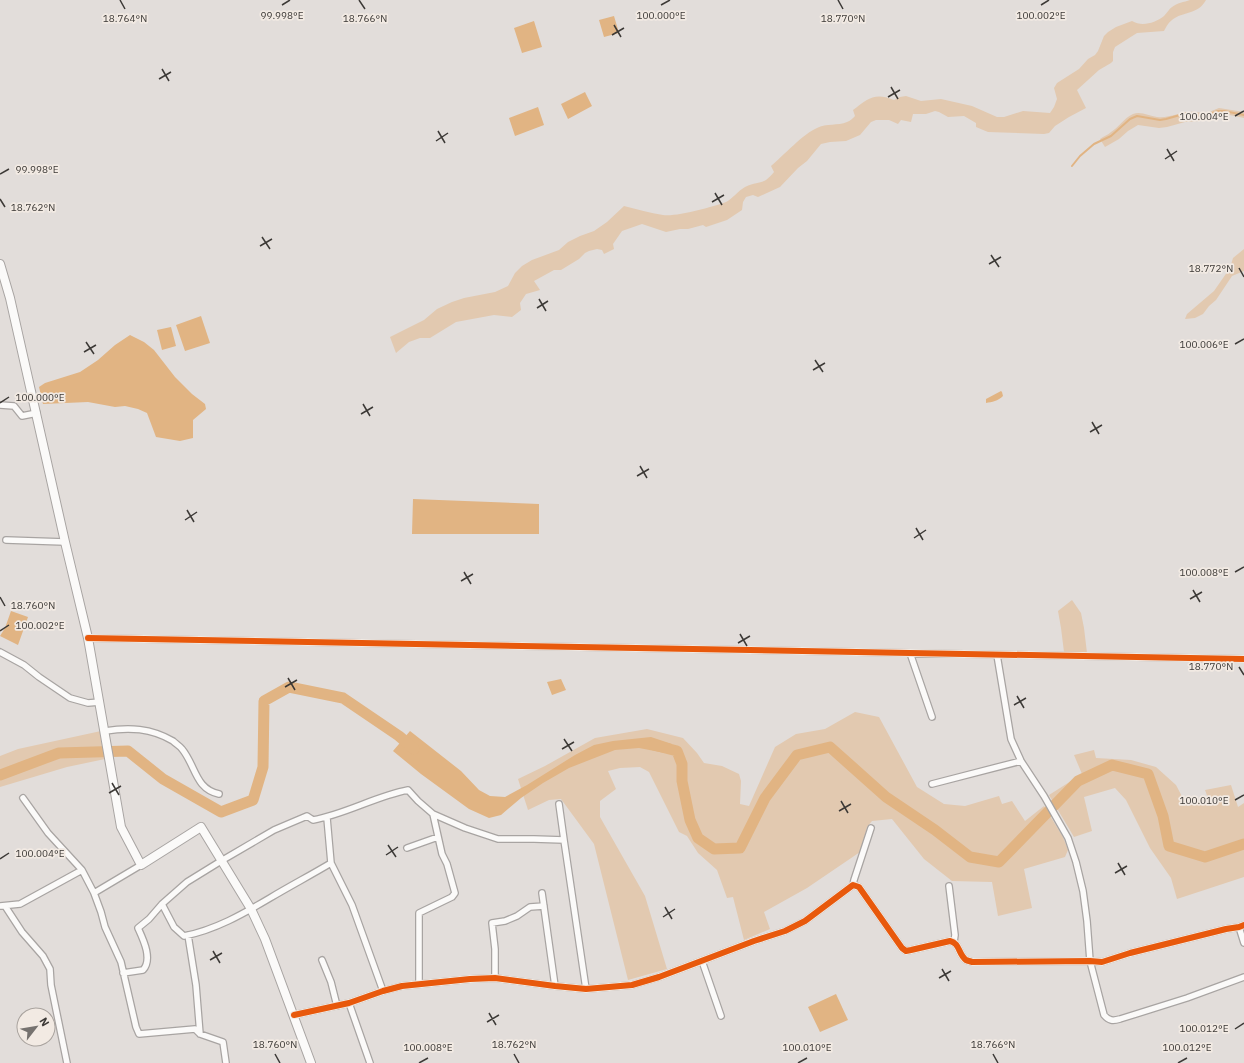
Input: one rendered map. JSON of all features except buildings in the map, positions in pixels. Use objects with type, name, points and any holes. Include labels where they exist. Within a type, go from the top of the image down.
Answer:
[{"type":"street","points":[[0,264],[10,298],[88,638],[121,827],[141,865]]},
{"type":"street","points":[[0,405],[14,406],[19,410],[22,416],[37,413]]},
{"type":"street","points":[[6,540],[65,542]]},
{"type":"street","points":[[88,638],[1244,659]]},
{"type":"street","points":[[0,652],[24,665],[70,698],[88,703],[100,702]]},
{"type":"street","points":[[910,653],[932,717]]},
{"type":"street","points":[[997,655],[1011,739],[1021,761],[1044,796],[1068,838],[1076,862],[1087,921],[1090,961],[1104,1016],[1113,1021],[1187,998],[1244,977]]},
{"type":"street","points":[[105,735],[122,728],[137,729],[168,738],[182,747],[202,785],[211,792],[219,794]]},
{"type":"street","points":[[932,784],[1021,761]]},
{"type":"street","points":[[124,973],[143,970],[145,968],[147,956],[144,942],[138,928],[187,882],[274,830],[308,816],[313,820],[327,818],[392,793],[408,790],[433,814],[465,828],[498,839],[534,838],[564,840]]},
{"type":"street","points":[[22,798],[48,833],[82,870],[94,893],[105,927],[121,962],[136,1027],[139,1034],[195,1029],[200,1034],[223,1042],[226,1063]]},
{"type":"street","points":[[559,804],[586,989]]},
{"type":"street","points":[[419,984],[420,913],[452,897],[455,893],[438,837],[433,814]]},
{"type":"street","points":[[327,818],[331,863],[352,905],[383,991]]},
{"type":"street","points":[[94,893],[201,827],[251,909],[265,939],[311,1063]]},
{"type":"street","points":[[294,1015],[338,1006],[402,986],[419,984],[495,978],[586,989],[632,985],[659,977],[754,941],[785,931],[805,921],[853,885],[871,828]]},
{"type":"street","points":[[407,848],[438,837]]},
{"type":"street","points":[[162,904],[174,927],[184,936],[219,926],[331,863]]},
{"type":"street","points":[[2,906],[20,904],[82,870]]},
{"type":"street","points":[[853,885],[859,887],[902,948],[906,951],[950,941],[957,945],[962,956],[966,960],[972,962],[1102,962],[1130,953],[1242,926],[1244,943]]},
{"type":"street","points":[[949,886],[955,935],[954,942]]},
{"type":"street","points":[[542,893],[555,986]]},
{"type":"street","points":[[2,906],[22,932],[44,956],[50,968],[51,985],[67,1063]]},
{"type":"street","points":[[495,978],[496,949],[492,923],[505,921],[530,907],[544,906]]},
{"type":"street","points":[[188,935],[196,985],[200,1034]]},
{"type":"street","points":[[322,960],[331,982],[338,1006]]},
{"type":"street","points":[[702,961],[721,1016]]},
{"type":"street","points":[[349,1003],[370,1063]]},
{"type":"shaded area","points":[[1190,0],[1206,0],[1203,5],[1195,11],[1176,17],[1164,31],[1137,33],[1115,47],[1113,52],[1113,61],[1099,70],[1077,90],[1086,108],[1055,126],[1049,133],[988,132],[976,127],[976,123],[964,116],[948,117],[935,111],[926,114],[913,114],[911,122],[901,120],[898,124],[889,120],[876,120],[871,122],[860,135],[846,141],[821,144],[807,161],[798,168],[780,187],[758,197],[753,195],[746,197],[743,202],[742,210],[727,220],[706,227],[703,225],[666,232],[642,224],[622,231],[613,244],[614,249],[604,254],[602,250],[597,249],[589,251],[561,270],[554,270],[534,281],[540,290],[526,294],[520,303],[521,310],[512,317],[494,315],[456,322],[430,338],[420,338],[409,342],[396,353],[390,337],[424,320],[437,309],[452,302],[495,292],[508,286],[515,273],[522,266],[532,260],[559,250],[568,242],[594,231],[607,222],[624,206],[663,215],[677,215],[726,202],[745,187],[767,179],[774,172],[771,166],[806,135],[821,126],[840,124],[849,121],[855,116],[853,110],[872,98],[881,97],[894,100],[906,96],[921,101],[941,99],[972,106],[997,117],[1004,117],[1023,111],[1050,113],[1057,99],[1054,88],[1057,83],[1079,69],[1088,59],[1095,55],[1104,36],[1108,32],[1116,27],[1132,21],[1144,24],[1157,21],[1174,6]]},
{"type":"shaded area","points":[[614,16],[619,33],[604,37],[599,20]]},
{"type":"shaded area","points":[[534,21],[542,47],[522,53],[514,28]]},
{"type":"shaded area","points":[[585,92],[592,106],[568,119],[561,104]]},
{"type":"shaded area","points":[[538,107],[544,125],[515,136],[509,118]]},
{"type":"shaded area","points":[[1219,108],[1244,112],[1244,118],[1220,113],[1200,121],[1185,122],[1167,127],[1159,128],[1138,125],[1105,147],[1100,139],[1117,128],[1127,118],[1136,113],[1163,117],[1185,112],[1197,112],[1204,114]]},
{"type":"shaded area","points":[[1244,249],[1244,271],[1232,276],[1216,300],[1203,314],[1195,318],[1185,319],[1187,314],[1214,291],[1230,268],[1233,258]]},
{"type":"shaded area","points":[[201,316],[210,343],[185,351],[176,325]]},
{"type":"shaded area","points":[[171,327],[176,346],[162,350],[157,330]]},
{"type":"shaded area","points":[[130,335],[144,342],[154,350],[175,377],[192,394],[205,404],[206,409],[193,420],[193,438],[180,441],[156,437],[147,413],[125,406],[115,407],[88,402],[43,404],[39,387],[45,383],[80,372]]},
{"type":"shaded area","points":[[1001,391],[1003,396],[1001,398],[986,403],[986,399]]},
{"type":"shaded area","points":[[413,499],[539,504],[539,534],[412,534]]},
{"type":"shaded area","points":[[1072,600],[1081,613],[1087,653],[1064,652],[1058,611]]},
{"type":"shaded area","points":[[11,611],[28,617],[18,645],[0,636],[5,628]]},
{"type":"shaded area","points":[[561,679],[566,690],[552,695],[547,682]]},
{"type":"shaded area","points":[[855,712],[879,717],[917,787],[944,804],[965,806],[999,796],[1002,804],[1012,801],[1025,821],[1044,806],[1063,837],[1068,850],[1065,857],[1024,869],[1032,908],[998,916],[992,882],[952,881],[924,859],[892,819],[872,821],[867,827],[860,852],[807,888],[764,912],[770,929],[744,940],[733,897],[727,898],[717,870],[698,853],[687,836],[679,832],[649,772],[640,767],[620,768],[608,771],[616,789],[600,801],[600,817],[645,896],[667,969],[628,980],[594,844],[561,799],[549,800],[528,810],[518,779],[545,766],[595,738],[647,729],[683,738],[704,763],[722,766],[739,774],[741,781],[740,804],[749,806],[775,747],[796,734],[825,729]]},
{"type":"shaded area","points":[[101,731],[105,759],[67,767],[0,787],[0,756],[18,749]]},
{"type":"shaded area","points":[[410,731],[461,771],[479,790],[490,796],[505,797],[594,745],[613,741],[651,737],[672,744],[665,753],[639,748],[615,750],[569,768],[521,798],[501,815],[489,818],[469,809],[421,774],[393,751]]},
{"type":"shaded area","points":[[1094,750],[1096,758],[1131,760],[1156,767],[1176,785],[1187,806],[1209,801],[1205,790],[1231,785],[1238,807],[1244,803],[1244,877],[1177,899],[1171,878],[1150,848],[1126,800],[1115,788],[1084,797],[1092,831],[1074,837],[1049,795],[1082,774],[1074,755]]},
{"type":"shaded area","points":[[836,994],[848,1020],[820,1032],[808,1007]]},
{"type":"waterway","points":[[1072,166],[1080,156],[1094,144],[1111,136],[1130,119],[1137,116],[1160,120],[1187,113],[1202,117],[1218,111],[1244,115]]},
{"type":"waterway","points":[[0,775],[59,753],[128,751],[163,779],[221,812],[253,800],[263,767],[264,701],[289,687],[343,698],[399,736],[414,749]]},
{"type":"waterway","points":[[654,745],[677,751],[682,764],[682,781],[690,820],[698,838],[714,849],[740,848],[765,798],[797,755],[830,747],[886,797],[935,830],[970,857],[999,862],[1078,781],[1112,765],[1148,774],[1163,816],[1169,846],[1205,857],[1244,844]]},
{"type":"cycle path","points":[[88,638],[1244,659]]},
{"type":"cycle path","points":[[294,1015],[349,1003],[402,986],[470,979],[495,978],[586,989],[632,985],[659,977],[754,941],[785,931],[805,921],[853,885],[859,887],[902,948],[906,951],[950,941],[956,944],[963,958],[972,962],[1102,962],[1130,953],[1244,925]]}]
